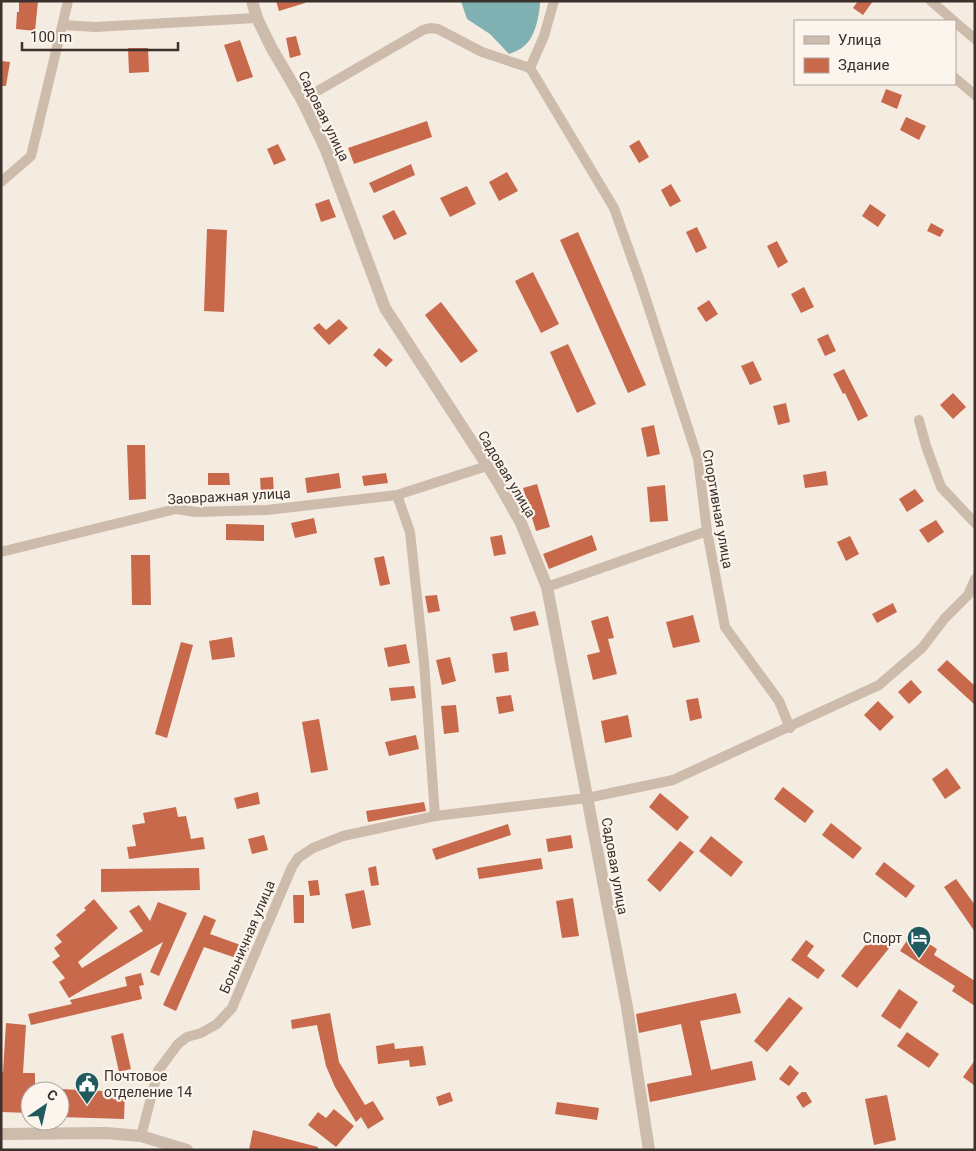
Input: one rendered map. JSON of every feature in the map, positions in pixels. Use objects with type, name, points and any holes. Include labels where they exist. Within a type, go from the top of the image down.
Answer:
[{"type":"street","points":[[1,182],[31,156],[68,1]]},
{"type":"street","name":"Садовая улица","points":[[252,1],[256,18],[302,100],[326,150],[385,308],[498,482],[521,523],[547,587],[626,1007],[649,1150]]},
{"type":"street","points":[[302,100],[423,30],[430,28],[445,32],[482,52],[530,68],[544,36],[554,1]]},
{"type":"street","points":[[931,1],[952,20]]},
{"type":"street","points":[[63,25],[95,27],[256,18]]},
{"type":"street","points":[[956,24],[975,39]]},
{"type":"street","name":"Спортивная улица","points":[[530,68],[614,208],[698,459],[707,531],[725,627],[779,701],[790,728]]},
{"type":"street","points":[[956,79],[975,95]]},
{"type":"street","points":[[919,420],[941,487],[975,523]]},
{"type":"street","name":"Заовражная улица","points":[[1,552],[176,509],[196,512],[267,510],[397,495],[487,466]]},
{"type":"street","points":[[397,495],[410,532],[424,662],[434,816]]},
{"type":"street","points":[[547,587],[707,531]]},
{"type":"street","points":[[972,596],[975,579]]},
{"type":"street","name":"Больничная улица","points":[[141,1136],[158,1071],[178,1044],[217,1024],[232,1008],[284,882],[298,858],[313,848],[343,836],[434,816],[587,798],[673,780],[790,728],[879,685],[922,648],[945,618],[972,596]]},
{"type":"street","points":[[1,1134],[141,1136],[187,1150]]},
{"type":"water","points":[[461,1],[540,1],[534,32],[524,46],[509,54],[490,34],[467,19]]},
{"type":"building","points":[[19,1],[38,1],[35,31],[16,29]]},
{"type":"building","points":[[276,1],[305,1],[305,3],[279,11]]},
{"type":"building","points":[[858,1],[873,1],[863,15],[853,8]]},
{"type":"building","points":[[296,36],[301,55],[290,58],[286,38]]},
{"type":"building","points":[[240,40],[253,77],[237,82],[224,45]]},
{"type":"building","points":[[128,48],[148,48],[149,72],[129,73]]},
{"type":"building","points":[[1,61],[10,62],[6,86],[1,86]]},
{"type":"building","points":[[886,89],[902,95],[897,109],[881,102]]},
{"type":"building","points":[[906,117],[926,126],[919,140],[900,130]]},
{"type":"building","points":[[427,121],[432,137],[354,164],[348,148]]},
{"type":"building","points":[[639,140],[649,157],[639,163],[629,146]]},
{"type":"building","points":[[278,144],[286,160],[274,165],[267,149]]},
{"type":"building","points":[[411,164],[415,175],[374,193],[369,183]]},
{"type":"building","points":[[507,172],[518,191],[499,201],[489,182]]},
{"type":"building","points":[[671,184],[681,201],[670,207],[661,190]]},
{"type":"building","points":[[467,186],[476,204],[450,217],[440,198]]},
{"type":"building","points":[[329,199],[336,217],[321,222],[315,204]]},
{"type":"building","points":[[870,204],[886,215],[878,227],[862,216]]},
{"type":"building","points":[[394,210],[407,234],[394,240],[382,216]]},
{"type":"building","points":[[931,223],[944,230],[940,237],[927,231]]},
{"type":"building","points":[[697,227],[707,248],[696,253],[686,232]]},
{"type":"building","points":[[207,229],[227,230],[224,312],[204,311]]},
{"type":"building","points":[[578,232],[646,385],[628,393],[560,240]]},
{"type":"building","points":[[777,241],[788,262],[778,268],[767,246]]},
{"type":"building","points":[[533,272],[559,324],[541,333],[515,281]]},
{"type":"building","points":[[804,287],[814,307],[801,313],[791,294]]},
{"type":"building","points":[[709,300],[718,314],[706,322],[697,308]]},
{"type":"building","points":[[441,302],[478,351],[461,363],[425,315]]},
{"type":"building","points":[[339,319],[348,328],[329,345],[313,328],[319,323],[326,330]]},
{"type":"building","points":[[828,334],[836,351],[825,356],[817,339]]},
{"type":"building","points":[[568,344],[596,404],[577,413],[550,352]]},
{"type":"building","points":[[379,348],[393,360],[386,367],[373,355]]},
{"type":"building","points":[[753,361],[762,380],[750,385],[741,366]]},
{"type":"building","points":[[844,369],[868,416],[858,421],[845,393],[843,394],[833,374]]},
{"type":"building","points":[[953,393],[966,407],[953,419],[940,405]]},
{"type":"building","points":[[786,403],[790,422],[778,425],[773,406]]},
{"type":"building","points":[[654,425],[660,454],[647,457],[641,428]]},
{"type":"building","points":[[127,445],[145,445],[146,499],[129,500]]},
{"type":"building","points":[[826,471],[828,485],[805,488],[803,475]]},
{"type":"building","points":[[208,473],[229,473],[230,485],[208,485]]},
{"type":"building","points":[[339,473],[341,488],[307,493],[305,478]]},
{"type":"building","points":[[386,473],[388,483],[364,486],[362,476]]},
{"type":"building","points":[[273,477],[274,494],[261,495],[260,478]]},
{"type":"building","points":[[537,484],[550,527],[536,531],[523,488]]},
{"type":"building","points":[[665,485],[668,521],[650,522],[647,487]]},
{"type":"building","points":[[915,489],[924,501],[907,512],[899,499]]},
{"type":"building","points":[[314,518],[317,533],[295,538],[291,523]]},
{"type":"building","points":[[936,520],[944,532],[928,543],[919,530]]},
{"type":"building","points":[[226,524],[264,525],[264,541],[226,540]]},
{"type":"building","points":[[502,535],[506,554],[494,556],[490,537]]},
{"type":"building","points":[[592,535],[597,550],[549,569],[543,554]]},
{"type":"building","points":[[850,536],[859,554],[846,561],[837,542]]},
{"type":"building","points":[[131,555],[150,555],[151,605],[132,605]]},
{"type":"building","points":[[384,556],[390,584],[380,586],[374,558]]},
{"type":"building","points":[[437,595],[440,611],[428,613],[425,596]]},
{"type":"building","points":[[893,603],[897,612],[877,623],[872,614]]},
{"type":"building","points":[[535,611],[539,625],[514,631],[510,617]]},
{"type":"building","points":[[693,615],[700,642],[673,648],[666,622]]},
{"type":"building","points":[[608,616],[614,638],[608,639],[617,674],[593,680],[587,655],[600,652],[591,621]]},
{"type":"building","points":[[232,637],[235,657],[212,660],[209,641]]},
{"type":"building","points":[[181,642],[193,645],[167,738],[155,734]]},
{"type":"building","points":[[406,644],[410,663],[388,667],[384,648]]},
{"type":"building","points":[[507,652],[509,671],[495,673],[492,654]]},
{"type":"building","points":[[450,657],[456,681],[442,685],[436,660]]},
{"type":"building","points":[[947,660],[975,686],[975,705],[937,670]]},
{"type":"building","points":[[911,680],[922,692],[909,704],[898,692]]},
{"type":"building","points":[[414,686],[416,698],[391,701],[389,688]]},
{"type":"building","points":[[511,695],[514,711],[499,714],[496,697]]},
{"type":"building","points":[[698,698],[702,718],[690,721],[686,700]]},
{"type":"building","points":[[878,701],[894,717],[880,731],[864,715]]},
{"type":"building","points":[[456,705],[459,732],[444,734],[441,706]]},
{"type":"building","points":[[628,715],[632,737],[605,743],[601,721]]},
{"type":"building","points":[[319,719],[328,770],[311,773],[302,722]]},
{"type":"building","points":[[416,735],[419,749],[389,756],[385,742]]},
{"type":"building","points":[[947,768],[961,788],[945,799],[932,779]]},
{"type":"building","points":[[783,787],[814,811],[805,823],[774,799]]},
{"type":"building","points":[[258,792],[260,804],[237,809],[234,798]]},
{"type":"building","points":[[660,793],[689,817],[677,831],[649,807]]},
{"type":"building","points":[[424,802],[426,811],[368,822],[366,811]]},
{"type":"building","points":[[176,807],[178,817],[186,816],[191,839],[203,837],[205,849],[129,859],[127,847],[136,846],[132,825],[145,823],[143,813]]},
{"type":"building","points":[[831,823],[862,848],[853,859],[822,835]]},
{"type":"building","points":[[508,824],[511,835],[436,860],[432,849]]},
{"type":"building","points":[[264,835],[268,850],[252,854],[248,839]]},
{"type":"building","points":[[571,835],[573,848],[548,852],[546,839]]},
{"type":"building","points":[[711,836],[743,862],[731,877],[699,851]]},
{"type":"building","points":[[680,841],[694,852],[660,892],[647,880]]},
{"type":"building","points":[[541,858],[543,869],[479,879],[477,868]]},
{"type":"building","points":[[884,862],[915,886],[906,898],[875,874]]},
{"type":"building","points":[[376,866],[379,885],[371,886],[368,868]]},
{"type":"building","points":[[199,868],[200,890],[101,892],[101,869]]},
{"type":"building","points":[[956,879],[975,905],[975,932],[944,887]]},
{"type":"building","points":[[318,880],[320,895],[310,896],[308,881]]},
{"type":"building","points":[[364,890],[371,925],[352,929],[345,894]]},
{"type":"building","points":[[293,895],[304,895],[304,923],[294,923]]},
{"type":"building","points":[[573,898],[579,936],[562,938],[556,901]]},
{"type":"building","points":[[94,899],[118,928],[78,962],[82,968],[143,931],[129,911],[139,905],[150,921],[158,902],[187,913],[159,976],[150,972],[163,942],[69,998],[59,982],[65,978],[52,962],[60,956],[54,948],[62,942],[56,935],[86,910],[84,908]]},
{"type":"building","points":[[204,915],[216,920],[210,934],[249,948],[245,961],[204,947],[176,1011],[163,1005]]},
{"type":"building","points":[[912,933],[937,949],[934,955],[975,981],[975,1006],[952,991],[955,986],[900,951]]},
{"type":"building","points":[[874,934],[890,947],[857,988],[841,976]]},
{"type":"building","points":[[806,940],[814,946],[807,956],[825,970],[818,979],[791,960]]},
{"type":"building","points":[[141,973],[144,985],[139,986],[142,999],[31,1025],[28,1014],[72,1004],[70,1000],[127,986],[125,977]]},
{"type":"building","points":[[899,989],[918,1002],[900,1029],[881,1016]]},
{"type":"building","points":[[736,993],[741,1013],[700,1021],[711,1070],[752,1061],[756,1080],[650,1102],[647,1084],[692,1075],[681,1024],[639,1033],[636,1014]]},
{"type":"building","points":[[789,997],[803,1008],[767,1052],[754,1041]]},
{"type":"building","points":[[330,1013],[339,1062],[365,1105],[373,1101],[384,1119],[368,1129],[361,1117],[356,1122],[335,1087],[326,1066],[317,1025],[292,1029],[291,1020]]},
{"type":"building","points":[[6,1023],[26,1025],[23,1073],[35,1073],[35,1081],[20,1081],[20,1113],[1,1112],[1,1072],[3,1072]]},
{"type":"building","points":[[907,1032],[939,1054],[929,1068],[897,1046]]},
{"type":"building","points":[[123,1033],[131,1069],[119,1072],[111,1036]]},
{"type":"building","points":[[394,1043],[395,1049],[423,1046],[426,1065],[410,1067],[409,1060],[378,1064],[376,1046]]},
{"type":"building","points":[[975,1060],[975,1086],[963,1077]]},
{"type":"building","points":[[790,1065],[799,1073],[789,1086],[779,1079]]},
{"type":"building","points":[[70,1089],[125,1092],[124,1119],[70,1117]]},
{"type":"building","points":[[450,1092],[453,1101],[439,1106],[436,1097]]},
{"type":"building","points":[[802,1092],[806,1092],[812,1102],[803,1108],[796,1097]]},
{"type":"building","points":[[887,1095],[896,1140],[874,1145],[865,1099]]},
{"type":"building","points":[[557,1102],[599,1108],[597,1120],[555,1114]]},
{"type":"building","points":[[334,1109],[354,1126],[336,1147],[308,1125],[318,1112],[326,1118]]},
{"type":"building","points":[[253,1130],[318,1147],[318,1150],[249,1150]]},
{"type":"place","name":"Спорт","points":[[919,959]]},
{"type":"place","name":"Почтовое отделение 14","points":[[87,1105]]}]
